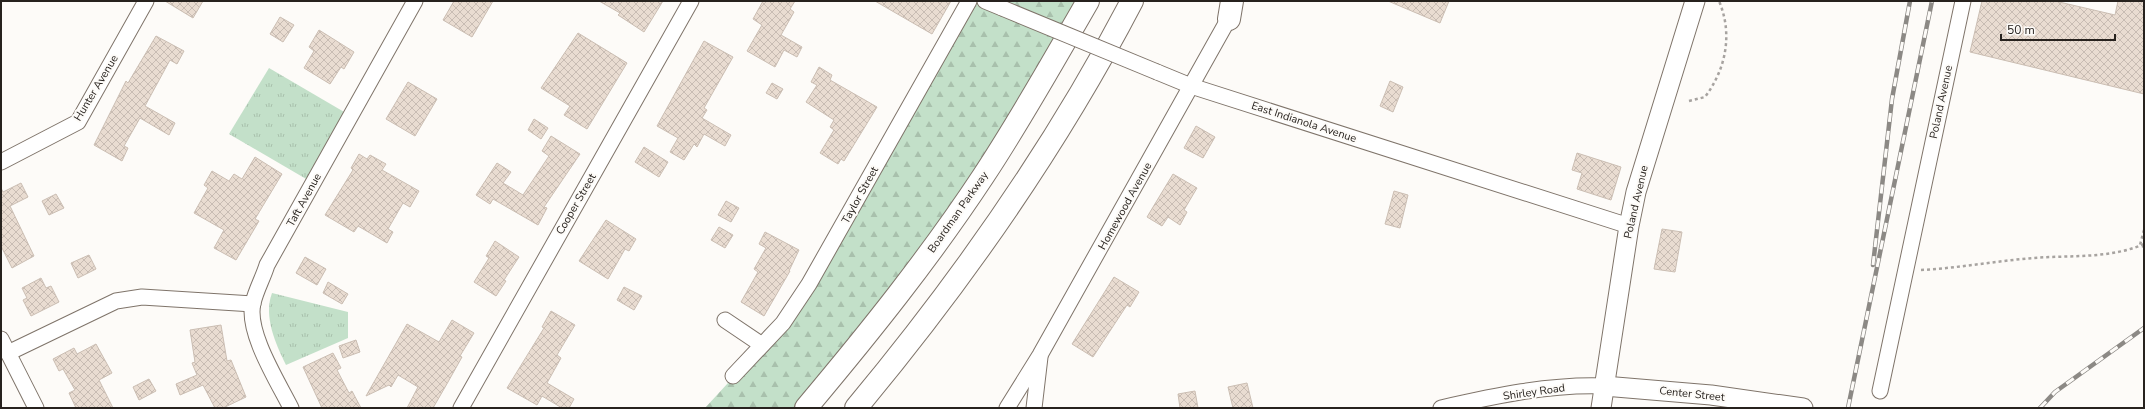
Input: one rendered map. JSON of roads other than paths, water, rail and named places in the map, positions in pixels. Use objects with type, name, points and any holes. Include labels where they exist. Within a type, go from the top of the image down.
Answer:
[{"type":"highway","name":"Boardman Parkway","points":[[806,408],[907,283],[950,225],[1032,100],[1088,1]]},
{"type":"highway","points":[[856,408],[911,342],[986,240],[1032,173],[1080,95],[1132,1]]},
{"type":"main road","name":"Poland Avenue","points":[[1600,408],[1629,226],[1645,159],[1695,1]]},
{"type":"main road","name":"Center Street","points":[[1604,386],[1711,395],[1800,408]]},
{"type":"street","name":"Hunter Avenue","points":[[1,162],[78,122],[146,1]]},
{"type":"street","name":"Taft Avenue","points":[[291,408],[260,347],[254,327],[253,304],[267,266],[415,1]]},
{"type":"street","name":"Cooper Street","points":[[461,408],[691,1]]},
{"type":"street","name":"Taylor Street","points":[[734,376],[783,323],[809,284],[969,1]]},
{"type":"street","name":"East Indianola Avenue","points":[[985,1],[1191,86],[1629,226]]},
{"type":"street","name":"Poland Avenue","points":[[1880,390],[1963,1]]},
{"type":"street","name":"Homewood Avenue","points":[[1007,408],[1040,355],[1191,86],[1233,7]]},
{"type":"street","points":[[36,408],[4,346],[116,301],[142,297],[253,304]]},
{"type":"street","points":[[725,320],[762,345]]},
{"type":"street","points":[[1034,408],[1040,355]]},
{"type":"street","name":"Shirley Road","points":[[1441,408],[1540,389],[1583,385],[1604,386]]},
{"type":"railway","points":[[1873,265],[1892,99],[1910,1]]},
{"type":"railway","points":[[1848,408],[1932,1]]},
{"type":"railway","points":[[2040,408],[2055,392],[2144,328]]}]
